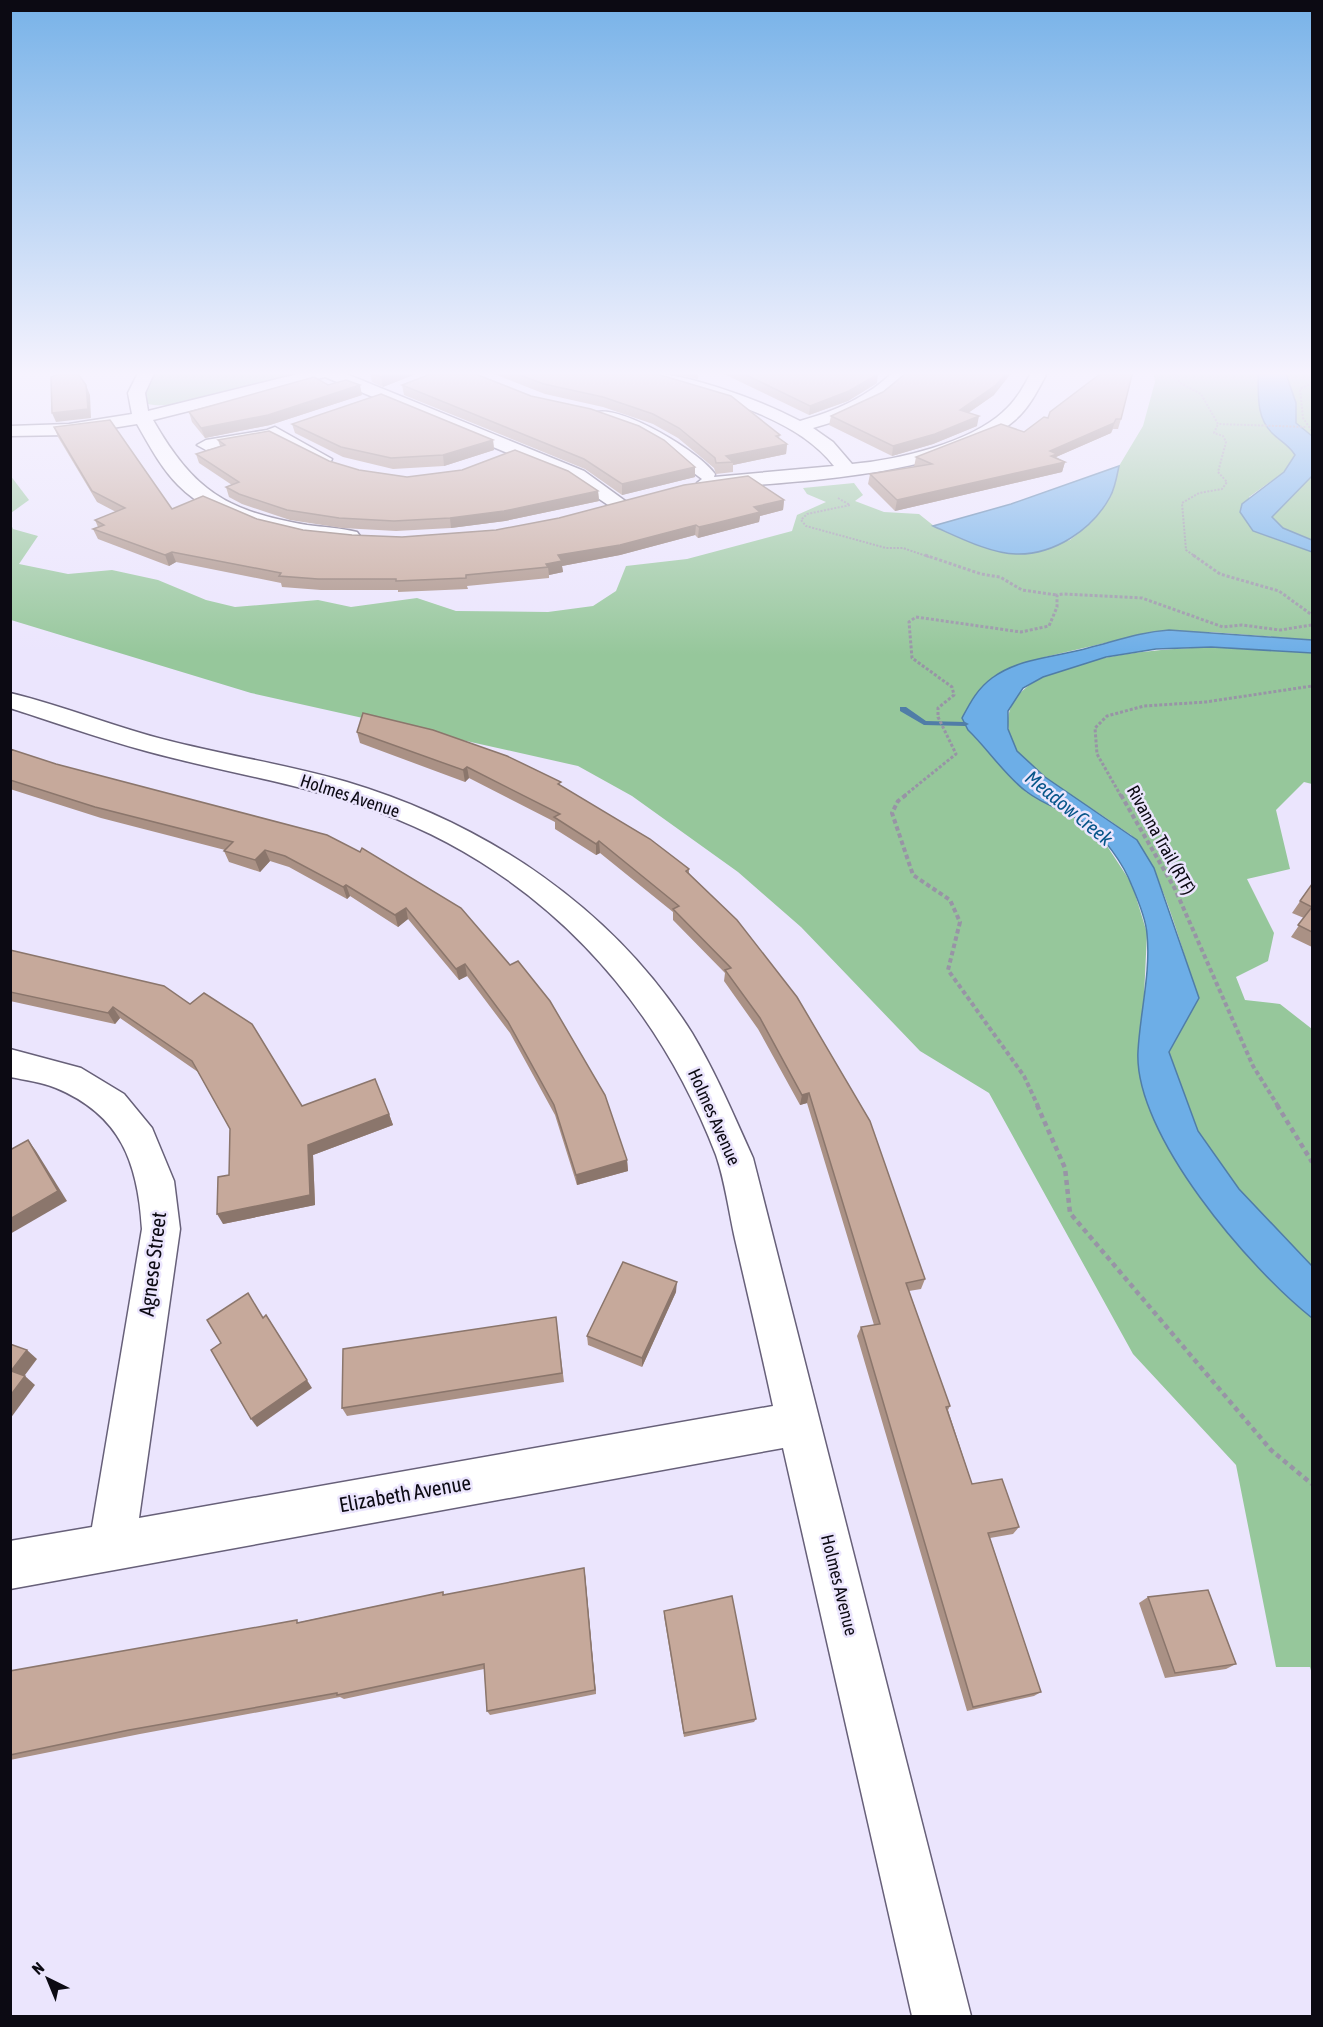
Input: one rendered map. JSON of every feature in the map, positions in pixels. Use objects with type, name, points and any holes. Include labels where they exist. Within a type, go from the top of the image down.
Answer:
[{"type":"street","points":[[172,466],[190,485],[208,498],[263,521],[332,535],[369,538]]},
{"type":"street","points":[[555,466],[578,475],[618,503]]},
{"type":"street","points":[[696,466],[706,474]]},
{"type":"street","points":[[843,466],[848,471]]},
{"type":"street","points":[[690,486],[734,479],[848,471],[886,466]]},
{"type":"street","points":[[595,509],[640,497]]},
{"type":"street","name":"Holmes Avenue","points":[[10,700],[148,744],[325,785],[388,805],[447,830],[504,861],[552,896],[597,937],[639,984],[677,1039],[705,1088],[735,1158],[942,2016]]},
{"type":"street","name":"Agnese Street","points":[[10,1063],[68,1077],[102,1096],[130,1122],[149,1155],[160,1194],[161,1229],[112,1546]]},
{"type":"street","name":"Elizabeth Avenue","points":[[10,1565],[800,1423]]},
{"type":"path","points":[[1220,466],[1218,472],[1227,482],[1222,489],[1199,493],[1182,503],[1186,550],[1220,574],[1279,591],[1312,615]]},
{"type":"path","points":[[846,497],[836,498],[850,505],[848,507],[807,514],[801,520],[806,526],[818,530],[886,548],[903,548],[981,574],[1000,577],[1022,590],[1057,596],[1142,598],[1223,627],[1242,625],[1280,630],[1312,625]]},
{"type":"path","points":[[1057,596],[1057,608],[1051,623],[1021,632],[935,618],[916,617],[909,622],[912,658],[952,687],[954,695],[938,708],[938,717],[956,754],[898,801],[892,813],[913,875],[950,900],[960,922],[948,970],[1024,1076],[1065,1168],[1070,1213],[1271,1450],[1312,1484]]},
{"type":"path","name":"Rivanna Trail (RTF)","points":[[1312,686],[1206,702],[1144,706],[1107,716],[1095,728],[1097,754],[1175,889],[1253,1066],[1312,1162]]},
{"type":"green space","points":[[1119,466],[1288,466],[1284,472],[1249,497],[1253,531],[1312,552],[1312,640],[1210,632],[1152,632],[1045,657],[993,677],[968,730],[1026,792],[1085,823],[1107,846],[1132,884],[1147,933],[1143,1017],[1138,1053],[1244,1252],[1312,1318],[1312,1674],[1310,1667],[1276,1667],[1236,1465],[1133,1354],[989,1093],[920,1051],[801,927],[738,872],[632,796],[578,766],[251,693],[11,620],[10,522],[13,529],[38,536],[19,564],[68,574],[112,570],[158,580],[206,600],[235,607],[318,600],[351,607],[417,598],[456,611],[548,612],[593,606],[616,591],[626,566],[687,559],[792,531],[797,515],[826,502],[807,494],[803,488],[854,483],[863,495],[855,501],[884,512],[919,514],[934,526],[982,546],[1016,554],[1070,540],[1091,523],[1111,496]]},
{"type":"green space","points":[[10,475],[29,500],[11,513],[10,513]]},
{"type":"green space","points":[[1312,476],[1312,540],[1283,528],[1272,517]]},
{"type":"green space","points":[[1211,647],[1312,653],[1312,784],[1304,782],[1276,810],[1290,869],[1247,879],[1274,933],[1268,961],[1236,977],[1245,1000],[1280,1004],[1312,1029],[1312,1266],[1239,1189],[1198,1131],[1169,1052],[1199,998],[1165,896],[1147,858],[1137,841],[1130,835],[1051,782],[1028,763],[1016,749],[1009,729],[1008,722],[1015,700],[1033,683],[1060,670],[1092,660],[1126,654]]},
{"type":"water","points":[[1119,466],[1112,493],[1093,520],[1070,538],[1044,550],[1016,554],[996,551],[933,526],[1011,504]]},
{"type":"water","points":[[1288,466],[1312,466],[1312,476],[1272,517],[1283,528],[1312,540],[1312,552],[1253,531],[1240,512],[1242,504],[1284,472]]},
{"type":"water","name":"Meadow Creek","points":[[1169,630],[1312,640],[1312,653],[1211,647],[1156,649],[1106,657],[1043,677],[1023,688],[1008,711],[1008,729],[1017,751],[1045,777],[1137,840],[1154,868],[1199,998],[1169,1052],[1198,1131],[1239,1189],[1312,1266],[1312,1318],[1258,1267],[1228,1234],[1175,1159],[1154,1121],[1141,1084],[1138,1051],[1148,963],[1146,928],[1139,903],[1124,869],[1091,827],[1040,801],[1019,786],[968,730],[962,718],[982,687],[992,678],[1014,666],[1138,635]]},
{"type":"building","points":[[77,466],[142,466],[172,509],[203,496],[257,519],[303,530],[402,537],[496,530],[559,518],[684,485],[748,476],[784,500],[754,507],[760,512],[712,524],[699,527],[696,525],[620,545],[558,555],[562,561],[546,564],[548,567],[466,575],[466,578],[396,581],[396,579],[318,579],[279,576],[281,573],[172,552],[165,555],[93,529],[104,525],[95,520],[125,508],[92,491]]},
{"type":"building","points":[[214,466],[344,466],[407,477],[462,470],[474,466],[554,466],[568,471],[598,491],[504,511],[450,518],[394,521],[339,518],[287,510],[239,494],[226,487],[239,482]]},
{"type":"building","points":[[594,466],[695,467],[622,484]]},
{"type":"building","points":[[922,466],[1049,466],[897,500],[870,474]]},
{"type":"building","points":[[363,713],[433,730],[507,756],[561,782],[558,784],[650,839],[689,869],[686,871],[737,920],[797,997],[870,1121],[925,1279],[906,1283],[950,1406],[946,1407],[972,1484],[1002,1479],[1019,1527],[988,1533],[1041,1692],[973,1707],[861,1327],[880,1324],[809,1093],[802,1095],[760,1018],[725,970],[731,968],[673,909],[679,906],[599,841],[596,844],[554,817],[560,814],[467,767],[463,770],[357,732]]},
{"type":"building","points":[[10,749],[56,764],[327,835],[360,852],[362,848],[461,908],[510,965],[518,961],[550,1001],[605,1095],[627,1160],[576,1175],[554,1105],[508,1022],[465,964],[456,969],[406,908],[395,915],[346,885],[343,887],[285,856],[265,850],[255,860],[224,851],[233,842],[95,807],[10,780]]},
{"type":"building","points":[[1312,884],[1312,907],[1300,901]]},
{"type":"building","points":[[1312,907],[1312,932],[1298,925]]},
{"type":"building","points":[[10,950],[164,986],[190,1004],[204,993],[252,1024],[302,1106],[375,1079],[389,1114],[308,1145],[310,1195],[217,1214],[218,1177],[229,1175],[230,1129],[192,1061],[113,1007],[108,1013],[10,992]]},
{"type":"building","points":[[28,1140],[58,1191],[10,1219],[10,1150]]},
{"type":"building","points":[[623,1262],[677,1282],[642,1358],[587,1336]]},
{"type":"building","points":[[248,1293],[263,1318],[266,1315],[307,1380],[251,1419],[211,1350],[221,1343],[207,1320]]},
{"type":"building","points":[[556,1317],[562,1373],[342,1408],[343,1349]]},
{"type":"building","points":[[10,1344],[27,1350],[11,1371],[25,1376],[10,1396]]},
{"type":"building","points":[[584,1568],[595,1690],[487,1711],[484,1664],[337,1695],[337,1693],[129,1730],[10,1755],[10,1671],[297,1620],[297,1623],[443,1592],[443,1595]]},
{"type":"building","points":[[1208,1590],[1236,1664],[1175,1673],[1148,1597]]},
{"type":"building","points":[[732,1596],[756,1719],[684,1733],[664,1611]]},
{"type":"waterway","points":[[903,709],[924,723],[965,724]]}]
